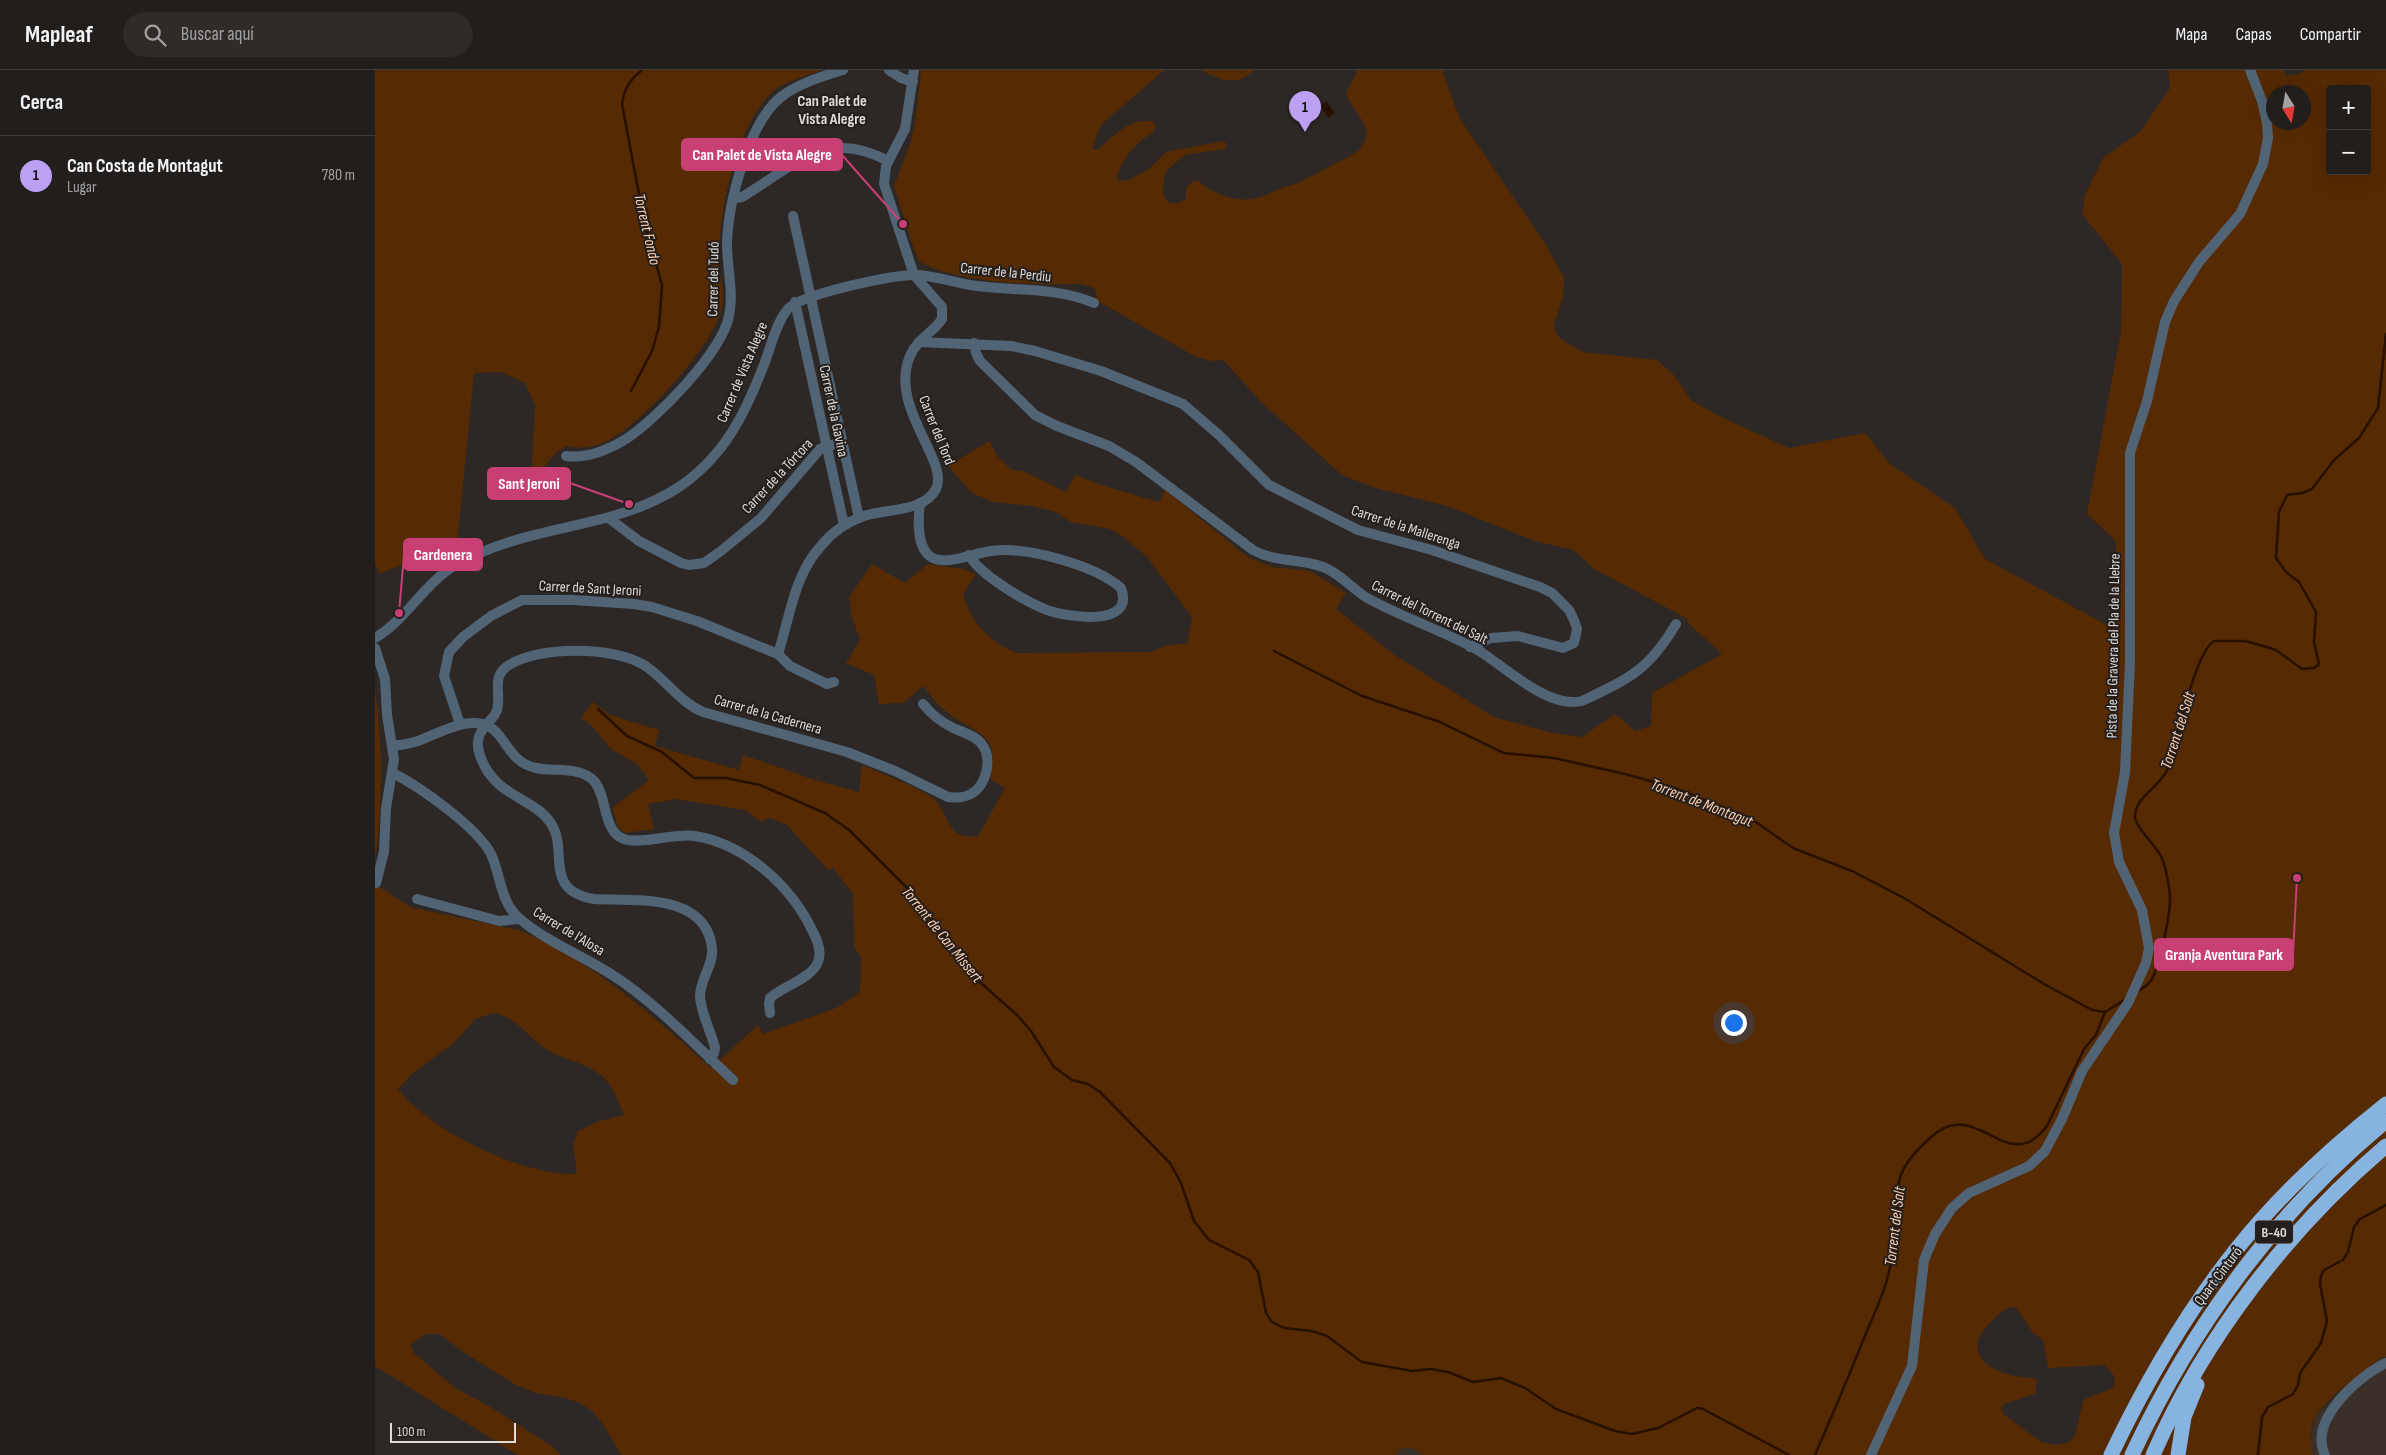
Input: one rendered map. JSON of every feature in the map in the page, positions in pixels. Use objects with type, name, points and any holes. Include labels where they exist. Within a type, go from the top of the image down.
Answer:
[{"type":"highway","points":[[2111,1455],[2129,1417],[2200,1298],[2261,1220],[2342,1140],[2386,1104]]},
{"type":"highway","name":"Quart Cinturó","points":[[2132,1455],[2171,1378],[2209,1316],[2287,1217],[2345,1157],[2386,1121]]},
{"type":"highway","name":"B-40","points":[[2153,1455],[2188,1383],[2214,1340],[2267,1269],[2313,1215],[2386,1146]]},
{"type":"highway","points":[[2178,1455],[2184,1417],[2195,1389],[2235,1312]]},
{"type":"street","name":"Carrer del Tudó","points":[[566,456],[577,458],[600,452],[633,434],[675,395],[696,372],[718,342],[730,314],[727,243],[735,198],[747,150],[773,104],[794,89],[843,70]]},
{"type":"street","points":[[889,70],[901,78],[913,82]]},
{"type":"street","points":[[795,302],[811,296],[914,275],[886,192],[884,174],[888,161],[905,129],[914,70]]},
{"type":"street","name":"Pista de la Gravera del Pla de la Llebre","points":[[1871,1455],[1912,1366],[1924,1260],[1935,1234],[1952,1208],[1969,1193],[2029,1166],[2045,1151],[2062,1119],[2082,1071],[2128,1003],[2146,963],[2149,948],[2141,910],[2119,862],[2114,833],[2125,772],[2130,664],[2130,453],[2147,401],[2165,322],[2174,301],[2199,262],[2239,214],[2263,164],[2268,138],[2267,123],[2262,102],[2250,70]]},
{"type":"street","points":[[735,198],[742,197],[805,158],[827,148],[851,146],[861,148],[888,161]]},
{"type":"street","name":"Carrer de la Gavina","points":[[793,216],[859,518]]},
{"type":"street","name":"Carrer de la Perdiu","points":[[914,275],[978,287],[1063,293],[1094,303]]},
{"type":"street","name":"Carrer del Tord","points":[[914,275],[937,300],[943,313],[939,322],[919,342],[910,355],[905,374],[907,398],[915,422],[939,475],[937,487],[932,495],[920,503]]},
{"type":"street","name":"Carrer de la Gavina","points":[[795,302],[844,525]]},
{"type":"street","name":"Carrer de Vista Alegre","points":[[375,638],[407,613],[446,571],[465,560],[494,547],[531,535],[609,519],[661,498],[704,466],[729,438],[746,408],[784,314],[795,302]]},
{"type":"street","name":"Carrer de la Mallerenga","points":[[919,342],[1011,346],[1066,359],[1183,404],[1219,435],[1269,485],[1358,530],[1432,550],[1540,587],[1561,601],[1569,610],[1577,629],[1574,643],[1563,648],[1531,639],[1511,636],[1491,638],[1470,647]]},
{"type":"street","name":"Carrer del Torrent del Salt","points":[[974,343],[980,361],[1035,415],[1057,426],[1109,446],[1136,462],[1253,550],[1273,559],[1323,566],[1366,598],[1402,617],[1470,647],[1551,697],[1573,703],[1602,691],[1643,668],[1659,650],[1676,624]]},
{"type":"street","name":"Carrer de la Tórtora","points":[[609,519],[639,540],[681,563],[689,565],[704,563],[761,518],[807,463],[827,446],[841,442]]},
{"type":"street","points":[[778,654],[797,587],[807,563],[821,545],[844,525],[859,518],[920,503],[919,527],[921,540],[928,554],[934,558],[942,560],[969,555],[1011,550],[1057,559],[1115,583],[1123,593],[1123,604],[1113,613],[1092,617],[1063,615],[1047,610],[1027,600],[980,569],[969,555]]},
{"type":"street","name":"Carrer de Sant Jeroni","points":[[460,724],[444,676],[449,652],[463,637],[491,616],[522,600],[573,600],[651,607],[697,621],[778,654],[790,666],[827,684],[835,682]]},
{"type":"street","points":[[375,648],[382,663],[385,679],[394,759],[386,808],[384,852],[376,883]]},
{"type":"street","name":"Carrer de la Cadernera","points":[[484,725],[496,714],[498,707],[496,687],[498,676],[508,666],[530,656],[544,654],[571,651],[612,654],[626,657],[644,665],[686,703],[703,712],[847,752],[948,797],[956,798],[971,794],[985,778],[987,764],[984,748],[975,738],[942,722],[923,704]]},
{"type":"street","points":[[392,746],[417,741],[460,724],[484,725],[497,733],[510,752],[519,761],[528,766],[576,772],[591,778],[598,788],[612,827],[620,838],[633,842],[673,835],[708,839],[737,851],[777,881],[789,894],[815,935],[820,955],[816,966],[811,972],[771,998],[769,1004],[770,1013]]},
{"type":"street","points":[[484,725],[478,742],[478,749],[487,771],[500,786],[538,810],[551,822],[556,840],[560,873],[567,886],[575,893],[594,899],[664,902],[675,905],[698,919],[704,926],[712,947],[710,960],[702,981],[700,996],[715,1048],[710,1059]]},
{"type":"street","name":"Carrer de l'Alosa","points":[[393,773],[423,791],[481,839],[492,858],[503,894],[519,919],[583,956],[633,989],[733,1080]]},
{"type":"street","points":[[417,899],[499,920],[519,919]]},
{"type":"street","points":[[2325,1455],[2321,1440],[2323,1429],[2333,1409],[2355,1383],[2386,1363]]},
{"type":"shaded area","points":[[375,70],[823,70],[796,79],[776,89],[758,109],[748,128],[731,172],[722,219],[719,267],[723,295],[722,306],[717,322],[706,341],[676,381],[623,431],[603,443],[592,446],[582,448],[565,446],[556,453],[531,482],[535,405],[525,383],[501,372],[474,373],[457,544],[379,574],[375,563]]},
{"type":"shaded area","points":[[921,70],[1164,70],[1101,125],[1092,149],[1102,146],[1125,127],[1139,122],[1154,122],[1156,127],[1152,133],[1133,148],[1121,166],[1117,177],[1119,181],[1129,180],[1149,169],[1166,152],[1224,141],[1227,145],[1224,149],[1185,155],[1166,171],[1163,190],[1166,199],[1169,202],[1182,202],[1186,199],[1186,188],[1193,181],[1198,181],[1213,191],[1229,198],[1255,199],[1296,184],[1354,154],[1362,146],[1366,138],[1366,130],[1346,93],[1358,70],[1442,70],[1460,119],[1546,245],[1564,278],[1563,298],[1554,324],[1556,334],[1564,341],[1583,352],[1657,360],[1673,374],[1691,400],[1719,416],[1789,448],[1865,433],[1890,464],[1955,508],[1985,559],[2107,625],[2114,603],[2116,541],[2087,514],[2121,331],[2122,264],[2082,214],[2085,195],[2103,158],[2140,132],[2170,88],[2168,70],[2283,70],[2287,76],[2302,73],[2304,70],[2386,70],[2386,1357],[2380,1358],[2355,1378],[2321,1409],[2314,1420],[2311,1430],[2313,1455],[1423,1455],[1410,1447],[1400,1449],[1396,1455],[621,1455],[603,1424],[592,1411],[580,1403],[566,1398],[536,1393],[516,1385],[460,1350],[440,1334],[426,1334],[410,1345],[414,1353],[454,1387],[492,1408],[552,1446],[561,1455],[518,1455],[375,1366],[375,884],[410,907],[522,931],[549,944],[575,959],[622,992],[711,1068],[758,1025],[763,1034],[836,1008],[859,993],[861,958],[854,946],[853,894],[833,868],[828,870],[786,824],[769,818],[761,822],[745,810],[676,799],[648,804],[654,829],[626,833],[619,829],[612,808],[649,780],[637,764],[611,749],[593,727],[581,718],[593,702],[610,715],[659,730],[655,746],[739,770],[743,755],[815,780],[859,792],[862,765],[928,795],[939,805],[954,830],[968,836],[978,836],[1005,788],[990,779],[992,754],[987,739],[949,714],[923,686],[903,703],[879,704],[874,675],[846,663],[860,640],[852,617],[849,597],[872,564],[905,583],[928,564],[963,569],[976,574],[963,594],[971,614],[976,623],[990,637],[1017,653],[1151,652],[1168,645],[1187,644],[1192,617],[1147,557],[1121,535],[1110,529],[1071,522],[1056,512],[1032,506],[994,502],[972,493],[948,466],[989,441],[998,457],[1012,470],[1023,471],[1066,492],[1075,475],[1101,485],[1159,502],[1165,490],[1249,558],[1272,567],[1310,571],[1346,593],[1336,609],[1396,656],[1494,717],[1553,733],[1582,737],[1615,714],[1635,731],[1651,726],[1652,693],[1722,654],[1687,622],[1688,619],[1594,569],[1574,550],[1535,541],[1447,506],[1376,488],[1342,475],[1261,402],[1223,360],[1212,361],[1196,357],[1096,300],[1097,294],[1094,288],[1081,284],[999,282],[977,279],[956,275],[920,262],[914,250],[894,186],[910,144],[915,124]],"holes":[[[493,1013],[514,1022],[546,1049],[590,1068],[604,1078],[611,1086],[624,1115],[597,1122],[578,1131],[573,1146],[577,1170],[575,1174],[553,1173],[529,1167],[478,1148],[431,1120],[412,1105],[398,1089],[414,1072],[453,1044],[475,1019]],[[2016,1307],[2033,1333],[2043,1340],[2048,1368],[2105,1365],[2114,1376],[2115,1384],[2112,1388],[2083,1400],[2076,1434],[2070,1442],[2057,1445],[2041,1442],[2003,1414],[2001,1408],[2004,1404],[2035,1394],[2037,1381],[2033,1378],[2005,1373],[1987,1364],[1981,1357],[1978,1348],[1979,1338],[1986,1327],[2002,1311]]]},
{"type":"shaded area","points":[[1200,70],[1255,70],[1241,79],[1228,80],[1215,77]]},
{"type":"shaded area","points":[[1326,101],[1335,113],[1328,118],[1321,106]]},
{"type":"shaded area","points":[[375,688],[381,753],[381,797],[375,862]]},
{"type":"shaded area","points":[[2386,1357],[2386,1455],[2313,1455],[2310,1442],[2315,1417],[2345,1386],[2380,1358]]},
{"type":"shaded area","points":[[1410,1447],[1423,1455],[1396,1455],[1400,1449]]},
{"type":"waterway","name":"Torrent Fondo","points":[[631,391],[652,351],[659,327],[662,285],[644,221],[622,104],[628,85],[642,70]]},
{"type":"waterway","name":"Torrent del Salt","points":[[2137,992],[2149,983],[2157,968],[2166,930],[2170,899],[2162,858],[2136,822],[2136,810],[2143,797],[2160,780],[2168,768],[2193,679],[2207,649],[2214,641],[2245,641],[2267,647],[2276,650],[2302,669],[2314,668],[2319,664],[2314,642],[2316,612],[2299,582],[2286,572],[2276,558],[2279,512],[2287,495],[2302,493],[2312,489],[2334,460],[2359,438],[2378,408],[2386,334]]},
{"type":"waterway","name":"Torrent de Montagut","points":[[1274,651],[1362,696],[1440,722],[1504,753],[1554,758],[1625,774],[1672,787],[1750,818],[1793,848],[1852,871],[1904,898],[2044,984],[2092,1010],[2105,1012]]},
{"type":"waterway","name":"Torrent de Can Missert","points":[[598,709],[627,736],[662,752],[694,778],[726,778],[760,785],[825,813],[849,830],[906,887],[972,975],[1017,1015],[1031,1031],[1054,1067],[1072,1080],[1088,1084],[1100,1092],[1170,1163],[1181,1183],[1194,1221],[1209,1240],[1249,1260],[1258,1272],[1266,1313],[1272,1322],[1284,1328],[1312,1331],[1327,1336],[1362,1362],[1412,1371],[1431,1369],[1448,1372],[1473,1382],[1501,1378],[1525,1388],[1556,1409],[1615,1431],[1632,1434],[1658,1428],[1697,1408],[1703,1409],[1789,1455]]},
{"type":"waterway","name":"Torrent del Salt","points":[[1815,1455],[1886,1283],[1893,1249],[1899,1181],[1907,1163],[1930,1138],[1947,1127],[1963,1125],[1977,1129],[2005,1142],[2018,1144],[2032,1140],[2047,1126],[2084,1049],[2096,1035],[2105,1012],[2126,999]]},
{"type":"waterway","points":[[2258,1455],[2262,1417],[2268,1407],[2293,1394],[2298,1385],[2300,1373],[2321,1343],[2327,1321],[2320,1284],[2324,1270],[2343,1260],[2348,1252],[2354,1227],[2360,1219],[2386,1205]]},
{"type":"place","name":"Can Costa de Montagut","points":[[1305,132]]},
{"type":"place","name":"Can Palet de Vista Alegre","points":[[903,224]]},
{"type":"place","name":"Sant Jeroni","points":[[629,504]]},
{"type":"place","name":"Cardenera","points":[[399,613]]},
{"type":"place","name":"Granja Aventura Park","points":[[2297,878]]},
{"type":"district","name":"Can Palet de Vista Alegre","points":[[832,109]]}]
